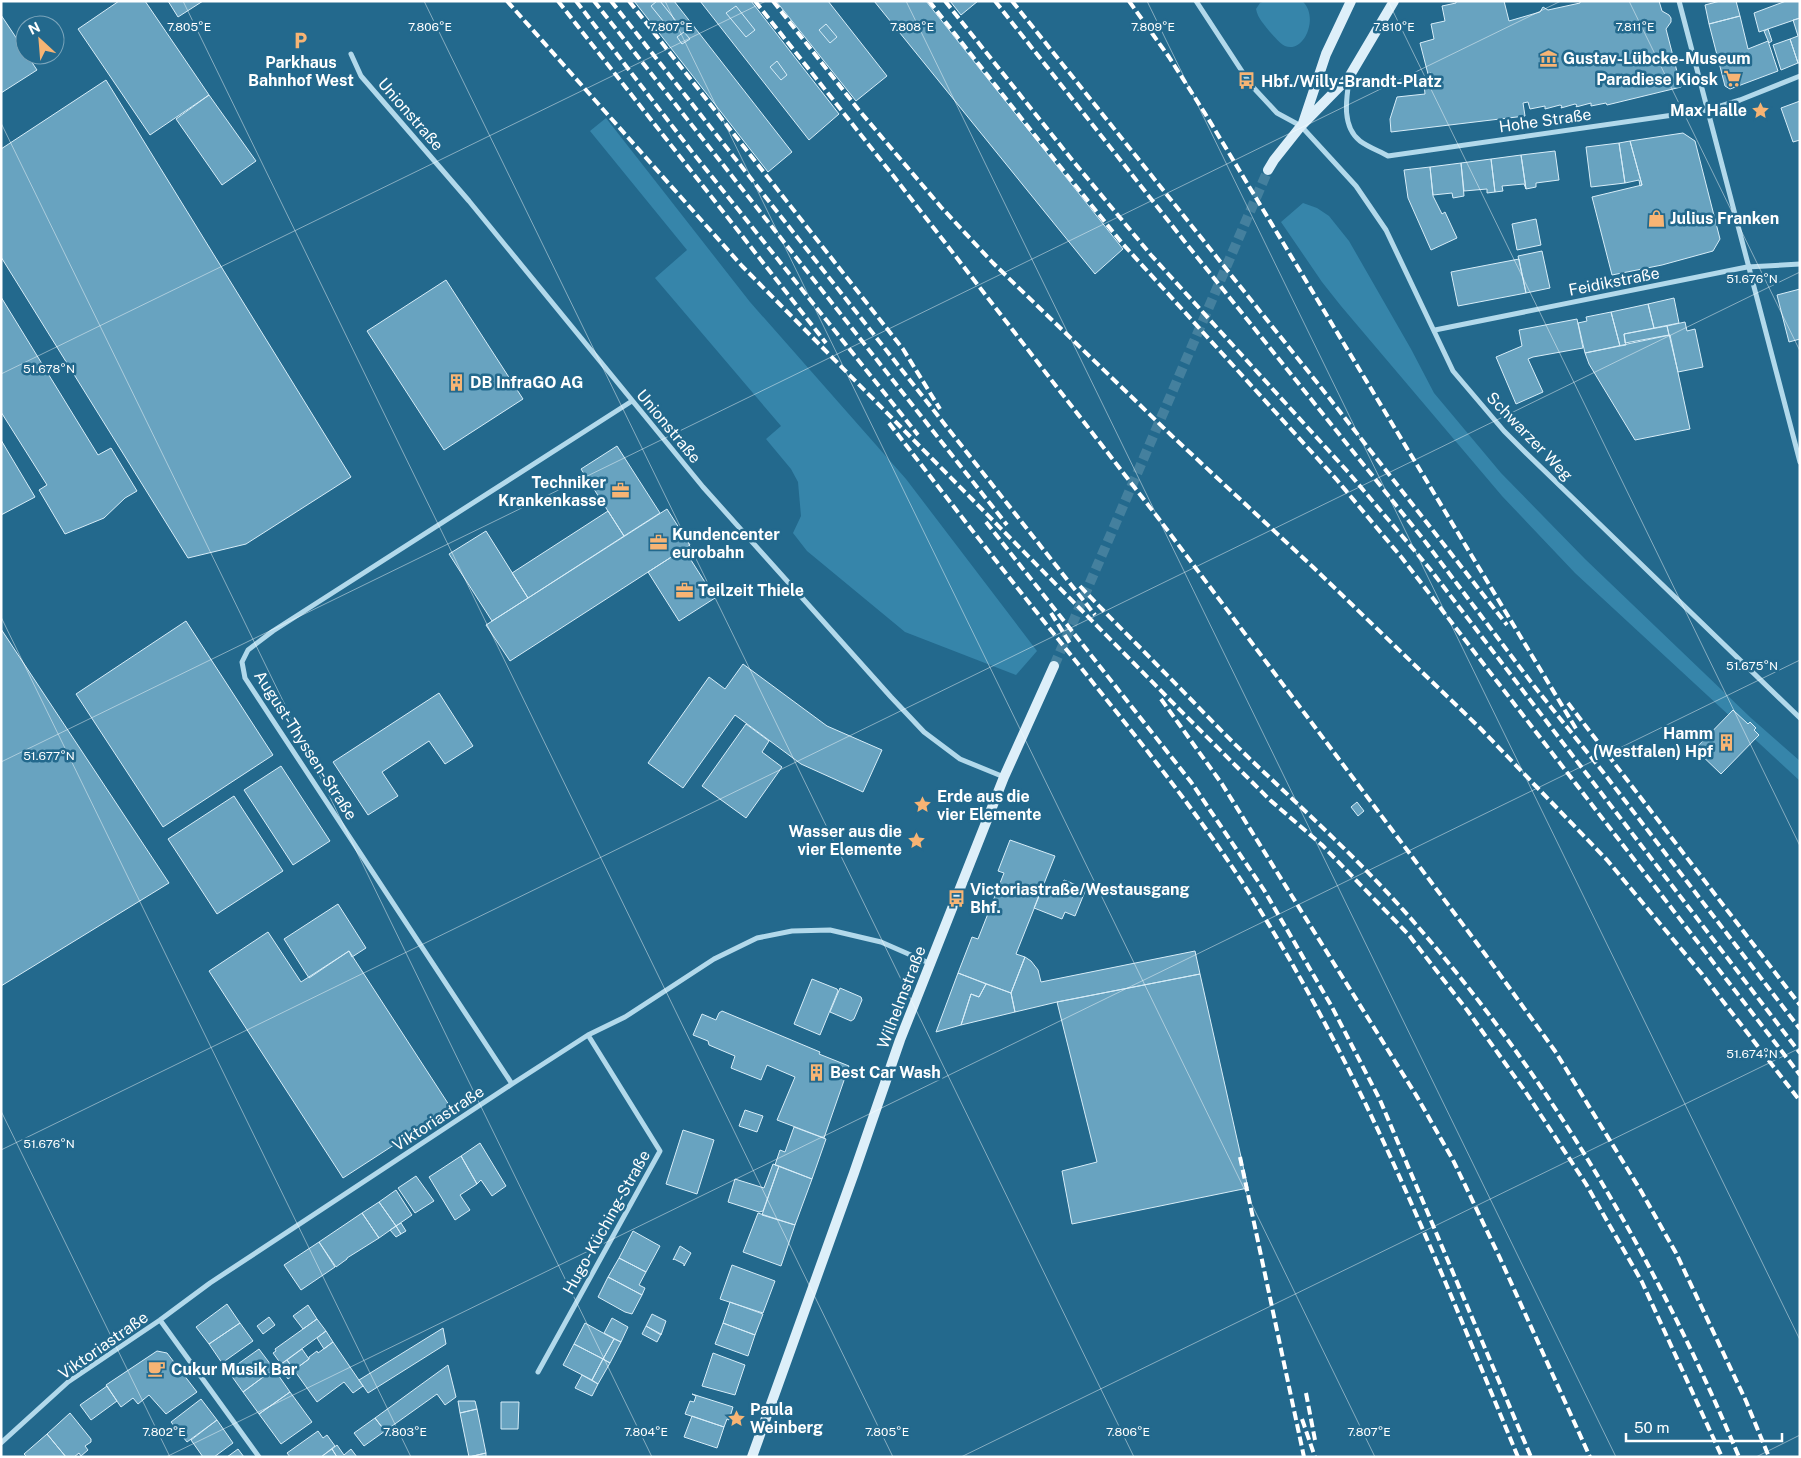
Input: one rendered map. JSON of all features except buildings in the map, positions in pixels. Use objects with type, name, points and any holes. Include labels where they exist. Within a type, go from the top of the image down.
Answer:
[{"type":"main road","points":[[1301,126],[1326,54],[1351,1]]},
{"type":"main road","points":[[1268,170],[1301,126],[1349,77],[1394,1]]},
{"type":"main road","name":"Wilhelmstraße","points":[[752,1457],[929,963],[1004,777],[1054,666]]},
{"type":"street","name":"Schwarzer Weg","points":[[1196,1],[1251,86],[1277,113],[1301,126],[1356,186],[1386,230],[1453,371],[1504,430],[1800,718]]},
{"type":"street","points":[[1679,1],[1747,267],[1800,462]]},
{"type":"street","name":"Unionstraße","points":[[351,54],[361,76],[469,201],[703,487],[924,732],[960,759],[1004,777]]},
{"type":"street","name":"Hohe Straße","points":[[1349,77],[1345,105],[1349,126],[1359,140],[1388,156],[1708,110],[1740,100],[1800,76]]},
{"type":"street","name":"Feidikstraße","points":[[1434,330],[1747,267],[1800,264]]},
{"type":"street","name":"August-Thyssen-Straße","points":[[512,1084],[245,678],[242,662],[248,650],[273,631],[632,401]]},
{"type":"street","name":"Viktoriastraße","points":[[1,1443],[68,1382],[160,1320],[210,1283],[588,1035],[625,1017],[714,959],[757,938],[792,931],[830,930],[881,942],[929,963]]},
{"type":"street","name":"Hugo-Küching-Straße","points":[[538,1372],[660,1151],[588,1035]]},
{"type":"street","points":[[160,1320],[259,1457]]},
{"type":"shaded area","points":[[1265,1],[1302,1],[1310,15],[1310,24],[1303,39],[1298,44],[1292,47],[1283,45],[1263,24],[1256,9],[1260,3]]},
{"type":"shaded area","points":[[606,118],[750,302],[906,479],[1037,651],[1016,675],[905,632],[807,551],[793,533],[801,516],[798,482],[791,469],[766,439],[781,426],[655,278],[687,250],[590,131]]},
{"type":"shaded area","points":[[1303,203],[1317,208],[1329,216],[1349,241],[1434,393],[1501,473],[1585,559],[1751,718],[1800,761],[1800,781],[1575,573],[1502,496],[1341,306],[1322,282],[1281,222]]},
{"type":"tunnel","points":[[1054,666],[1268,170]]},
{"type":"railway","points":[[507,1],[742,266],[1177,707],[1270,800],[1322,845],[1408,934],[1467,1010],[1525,1091],[1586,1184],[1642,1282],[1722,1457]]},
{"type":"railway","points":[[558,1],[826,343]]},
{"type":"railway","points":[[576,1],[693,153],[918,435]]},
{"type":"railway","points":[[594,1],[1007,525]]},
{"type":"railway","points":[[611,1],[1095,615]]},
{"type":"railway","points":[[629,1],[903,349],[940,409]]},
{"type":"railway","points":[[755,1],[895,178],[1159,519],[1485,954],[1555,1051],[1641,1191],[1676,1253],[1746,1401],[1769,1457]]},
{"type":"railway","points":[[773,1],[858,109],[941,207],[993,263],[1480,728],[1607,860],[1702,974],[1800,1101]]},
{"type":"railway","points":[[929,1],[1122,243],[1337,480],[1402,558],[1800,1075]]},
{"type":"railway","points":[[945,1],[1151,255],[1348,472],[1430,569],[1800,1053]]},
{"type":"railway","points":[[995,1],[1424,540],[1534,686],[1603,772],[1800,1029]]},
{"type":"railway","points":[[1012,1],[1319,385],[1507,625]]},
{"type":"railway","points":[[1129,1],[1169,57],[1206,115],[1578,732]]},
{"type":"railway","points":[[889,423],[1165,774],[1211,836],[1253,899],[1293,965],[1365,1102],[1429,1243],[1518,1457]]},
{"type":"railway","points":[[986,522],[1191,782],[1264,890],[1332,1007],[1380,1100],[1531,1457]]},
{"type":"railway","points":[[1080,586],[1239,749],[1379,884],[1469,988],[1559,1114],[1600,1180],[1674,1316],[1708,1386],[1739,1457]]},
{"type":"railway","points":[[1051,613],[1071,645]]},
{"type":"railway","points":[[1161,699],[1222,784],[1416,1095],[1453,1160],[1499,1256],[1590,1457]]},
{"type":"railway","points":[[1568,703],[1800,1005]]},
{"type":"railway","points":[[1240,1157],[1304,1457]]},
{"type":"railway","points":[[1306,1393],[1315,1440]]},
{"type":"railway","points":[[1302,1419],[1315,1457]]},
{"type":"place","name":"Parkhaus Bahnhof West","points":[[301,40]]},
{"type":"place","name":"Gustav-Lübcke-Museum","points":[[1549,58]]},
{"type":"place","name":"Paradiese Kiosk","points":[[1732,79]]},
{"type":"place","name":"Hbf./Willy-Brandt-Platz","points":[[1247,81]]},
{"type":"place","name":"Max Halle","points":[[1761,110]]},
{"type":"place","name":"Julius Franken","points":[[1656,218]]},
{"type":"place","name":"DB InfraGO AG","points":[[456,382]]},
{"type":"place","name":"Techniker Krankenkasse","points":[[620,491]]},
{"type":"place","name":"Kundencenter eurobahn","points":[[658,543]]},
{"type":"place","name":"Teilzeit Thiele","points":[[684,590]]},
{"type":"place","name":"Hamm (Westfalen) Hpf","points":[[1727,742]]},
{"type":"place","name":"Erde aus die vier Elemente","points":[[923,805]]},
{"type":"place","name":"Wasser aus die vier Elemente","points":[[916,840]]},
{"type":"place","name":"Victoriastraße/Westausgang Bhf.","points":[[956,898]]},
{"type":"place","name":"Best Car Wash","points":[[816,1072]]},
{"type":"place","name":"Cukur Musik Bar","points":[[157,1369]]},
{"type":"place","name":"Paula Weinberg","points":[[736,1418]]}]
